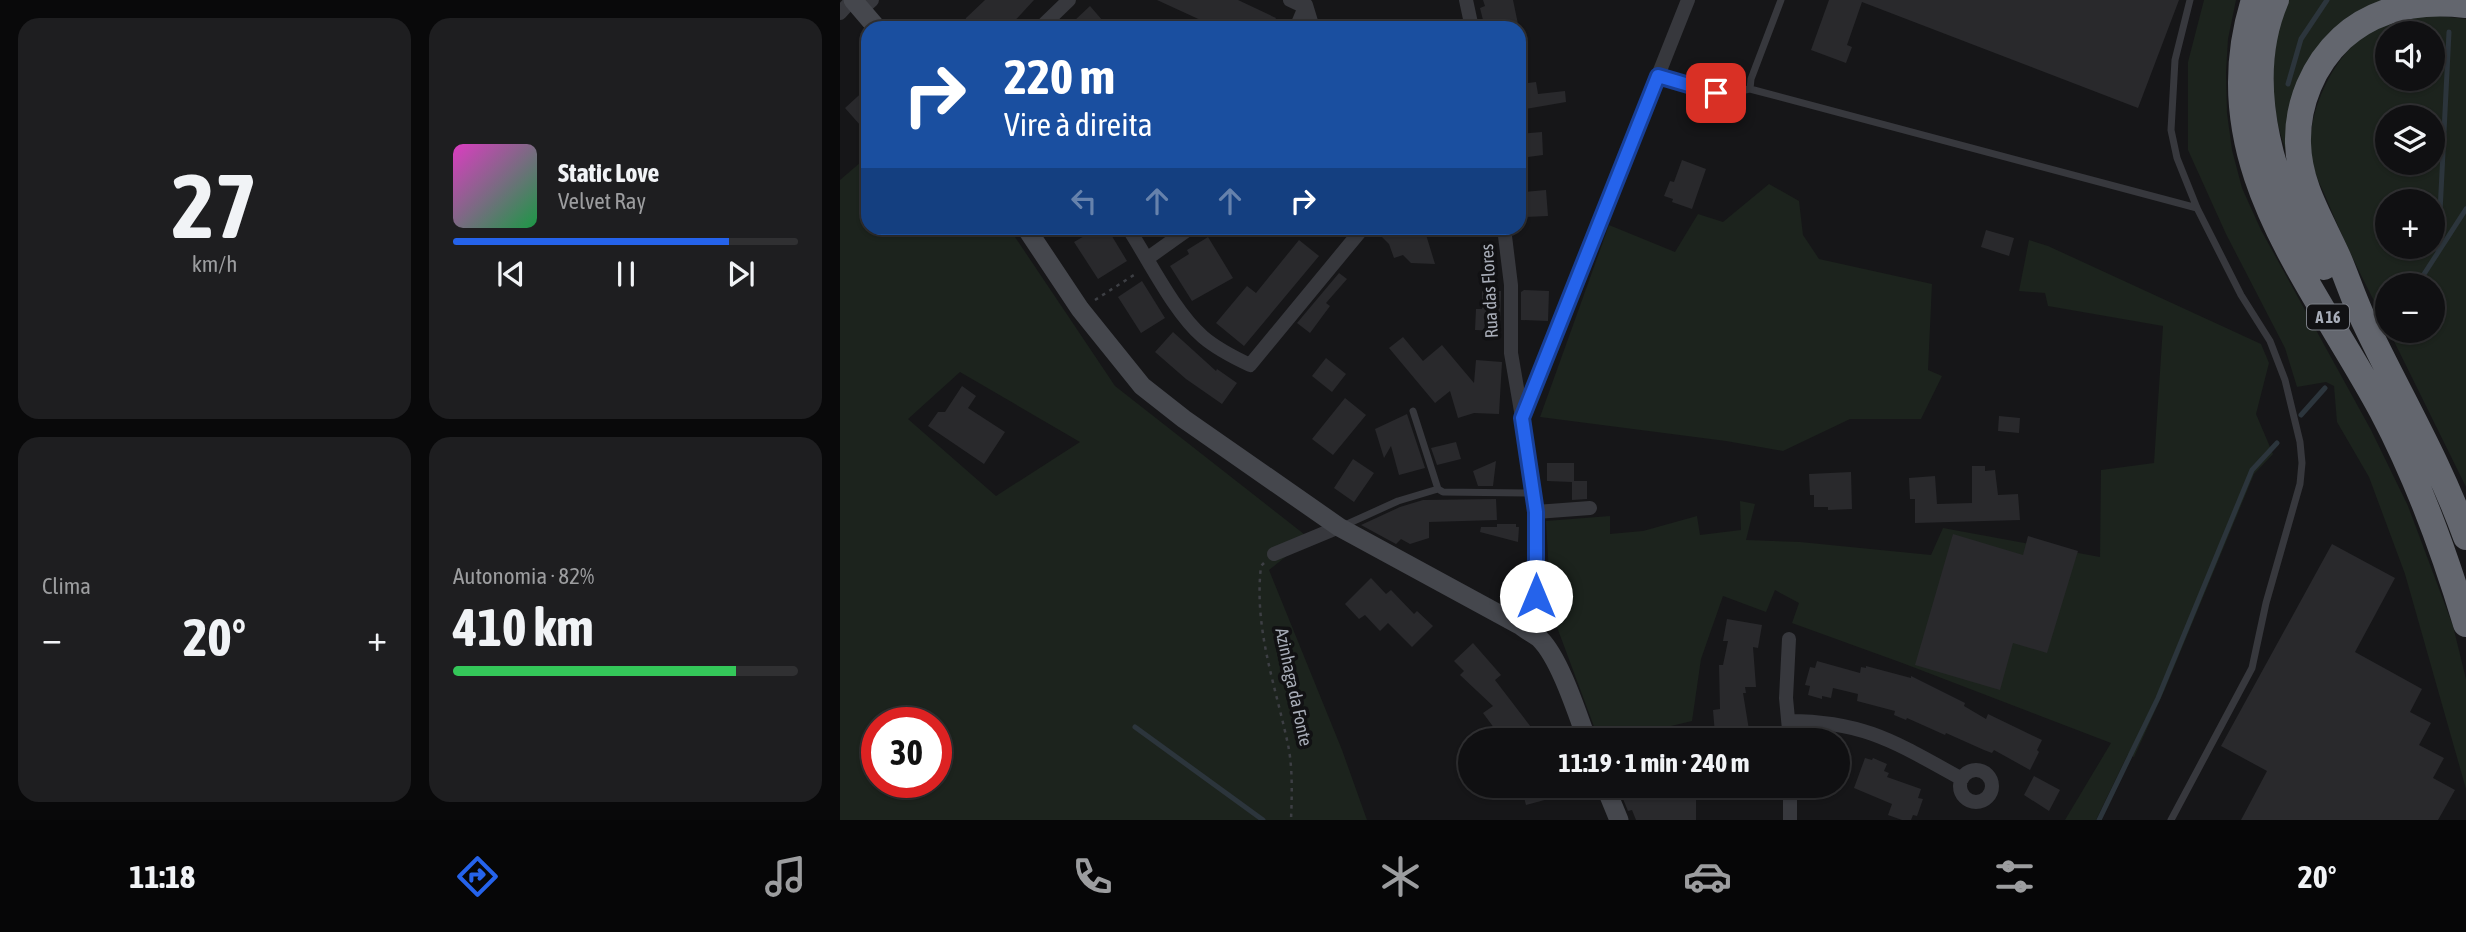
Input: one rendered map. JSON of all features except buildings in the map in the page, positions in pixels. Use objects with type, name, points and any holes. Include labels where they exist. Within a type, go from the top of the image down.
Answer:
[{"type":"highway","name":"A 16","points":[[2253,0],[2245,26],[2239,96],[2244,131],[2263,196],[2295,260],[2398,445],[2441,546],[2466,624]]},
{"type":"highway","name":"A 16","points":[[2276,0],[2265,36],[2261,65],[2261,99],[2266,135],[2287,198],[2303,230],[2320,261],[2362,319]]},
{"type":"highway","name":"A 16","points":[[2466,5],[2438,2],[2405,6],[2362,23],[2335,45],[2324,58],[2304,99],[2298,145],[2302,176],[2314,212],[2337,255],[2362,319],[2436,462],[2466,537]]},
{"type":"main road","points":[[860,2],[872,21]]},
{"type":"main road","points":[[1031,235],[1080,309],[1142,386],[1184,419],[1339,527],[1521,626],[1540,639],[1565,684],[1582,728]]},
{"type":"main road","points":[[1610,798],[1619,820]]},
{"type":"street","points":[[1047,21],[1069,0]]},
{"type":"street","points":[[1290,0],[1306,4]]},
{"type":"street","points":[[1466,0],[1470,21]]},
{"type":"street","points":[[1522,418],[1688,0]]},
{"type":"street","points":[[840,13],[860,2]]},
{"type":"street","points":[[1299,21],[1306,4]]},
{"type":"street","points":[[1306,4],[1311,21]]},
{"type":"street","points":[[1132,235],[1181,313],[1201,335],[1222,352],[1250,365],[1357,235]]},
{"type":"street","points":[[1149,261],[1181,235]]},
{"type":"street","name":"Rua das Flores","points":[[1505,235],[1511,285],[1511,353],[1536,512],[1536,596],[1540,639]]},
{"type":"street","points":[[1536,512],[1590,508]]},
{"type":"street","points":[[1274,554],[1339,527]]},
{"type":"street","points":[[1789,639],[1786,698],[1789,728]]},
{"type":"street","points":[[1789,721],[1821,721],[1849,725],[1875,733],[1962,779]]},
{"type":"street","points":[[1790,798],[1790,820]]},
{"type":"lane","points":[[1750,89],[1751,79],[1781,0]]},
{"type":"lane","points":[[2171,820],[2252,668],[2266,603],[2300,484],[2302,463],[2300,442],[2285,380],[2270,341],[2241,295],[2197,208],[2177,158],[2171,130],[2175,60],[2190,0]]},
{"type":"lane","points":[[1658,76],[1716,93],[1730,94],[1750,89],[2197,208]]},
{"type":"lane","points":[[1413,411],[1438,489],[1443,492],[1532,493]]},
{"type":"lane","points":[[1339,527],[1398,501],[1438,489]]},
{"type":"path","points":[[1080,309],[1149,261]]},
{"type":"path","name":"Azinhaga da Fonte","points":[[1274,554],[1261,566],[1258,593],[1264,650],[1288,742],[1291,820]]},
{"type":"shaded area","points":[[2204,0],[2236,0],[2228,39],[2227,113],[2232,150],[2242,188],[2261,230],[2371,430],[2408,506],[2453,626],[2466,679],[2466,789],[2405,574],[2369,477],[2337,422],[2334,386],[2326,382],[2297,387],[2285,348],[2226,234],[2188,150],[2188,62]]},
{"type":"shaded area","points":[[2284,0],[2382,0],[2365,9],[2286,151],[2276,112],[2273,76]]},
{"type":"shaded area","points":[[2431,15],[2466,19],[2466,487],[2395,343],[2445,343],[2445,273],[2375,273],[2375,302],[2349,251],[2313,165],[2311,132],[2320,96],[2348,50],[2375,30],[2375,91],[2445,91],[2445,21],[2403,21]]},
{"type":"shaded area","points":[[861,162],[861,235],[1014,235],[1115,386],[1309,538],[1269,570],[1342,750],[1367,820],[840,820],[840,180]],"holes":[[[960,372],[1080,442],[996,496],[908,419]]]},
{"type":"shaded area","points":[[1769,184],[1799,201],[1803,235],[1819,259],[1932,284],[1928,370],[1942,376],[1921,419],[1850,419],[1783,451],[1540,417],[1609,225],[1675,252],[1698,214],[1723,222]]},
{"type":"shaded area","points":[[2029,240],[2048,246],[2261,344],[2269,363],[2256,414],[2273,454],[2254,474],[2134,757],[2128,754],[2096,820],[2065,820],[2111,743],[1792,623],[1799,603],[1775,590],[1766,612],[1723,596],[1701,659],[1692,721],[1662,728],[1595,728],[1551,611],[1546,521],[1610,516],[1610,534],[1643,531],[1697,516],[1700,535],[1741,530],[1740,501],[1755,504],[1746,540],[1800,542],[1931,555],[1943,528],[2100,557],[2101,470],[2154,463],[2163,326],[2048,306],[2045,293],[2019,291]]},
{"type":"waterway","points":[[2288,84],[2301,39],[2327,0]]},
{"type":"waterway","points":[[2441,189],[2449,32]]},
{"type":"waterway","points":[[2425,273],[2466,209]]},
{"type":"waterway","points":[[2301,415],[2325,388]]},
{"type":"waterway","points":[[2099,820],[2158,698],[2252,470],[2277,443]]},
{"type":"waterway","points":[[1135,727],[1263,820]]},
{"type":"route","points":[[1536,596],[1536,512],[1522,418],[1658,76],[1716,93]]}]
